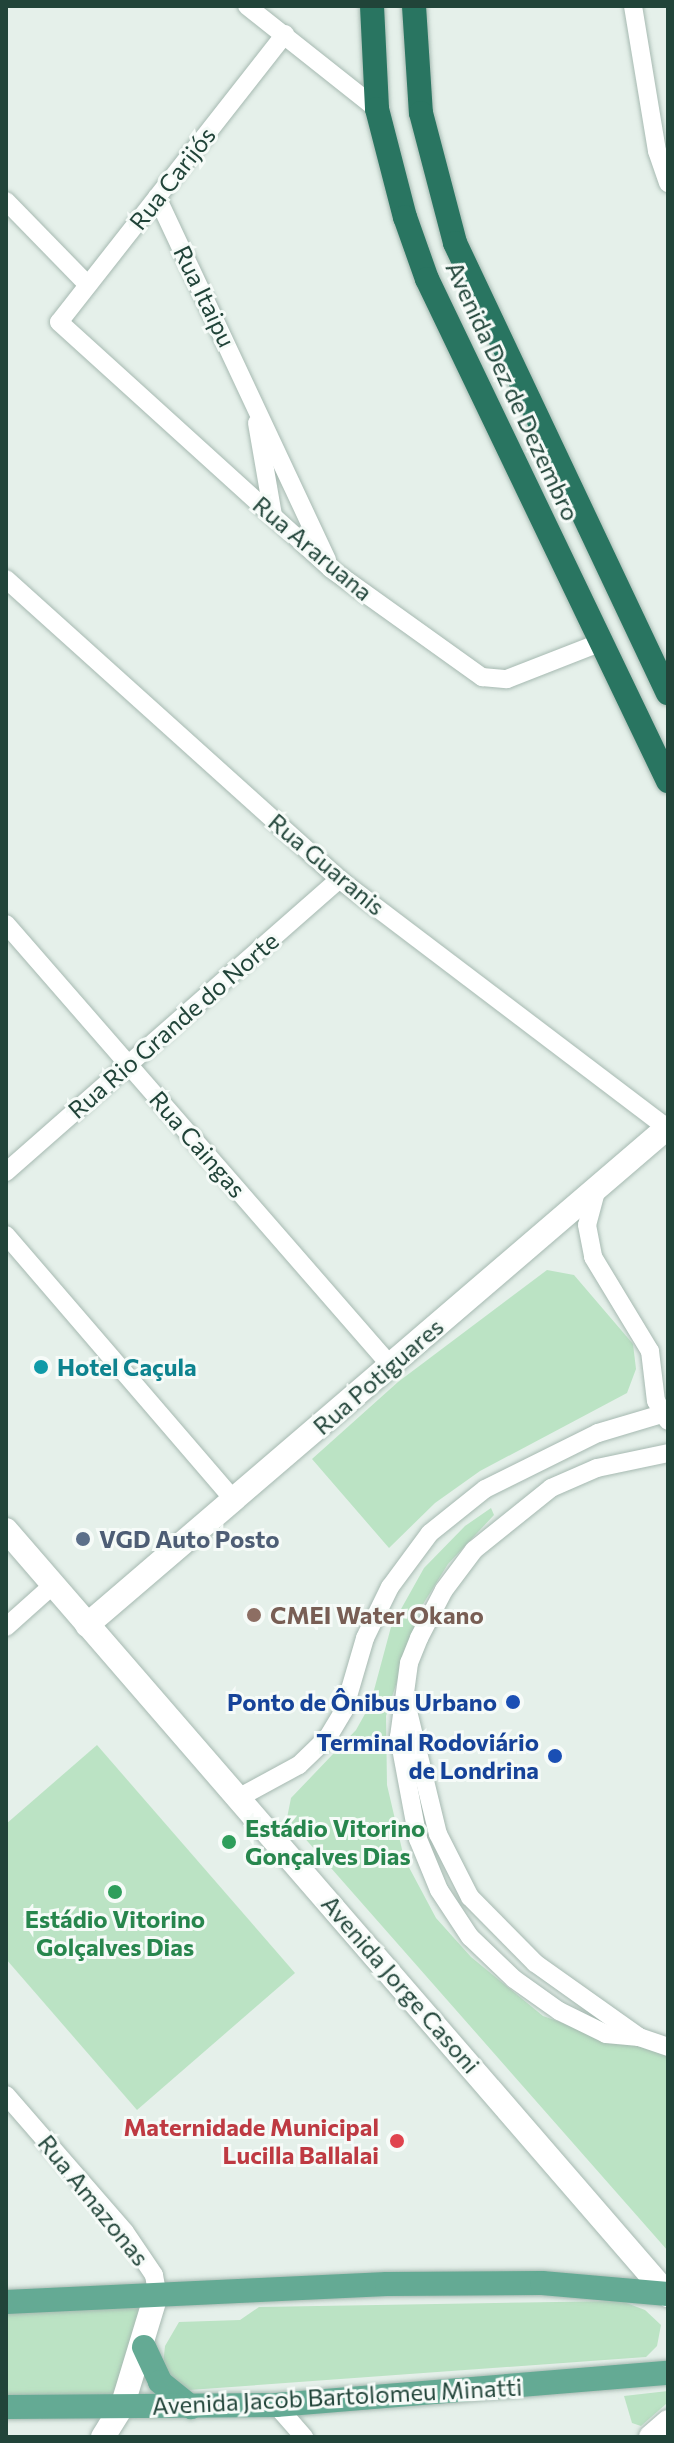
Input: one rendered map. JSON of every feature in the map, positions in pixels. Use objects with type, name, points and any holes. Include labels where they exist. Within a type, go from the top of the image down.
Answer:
[{"type":"highway","name":"Avenida Dez de Dezembro","points":[[372,6],[377,109],[405,217],[427,279],[668,781]]},
{"type":"highway","name":"Avenida Dez de Dezembro","points":[[414,6],[421,113],[455,243],[668,693]]},
{"type":"main road","points":[[6,2302],[157,2292],[542,2283],[668,2294]]},
{"type":"main road","points":[[144,2347],[160,2382],[191,2407]]},
{"type":"main road","name":"Avenida Jacob Bartolomeu Minatti","points":[[6,2407],[276,2405],[668,2373]]},
{"type":"street","points":[[247,6],[377,109]]},
{"type":"street","points":[[633,6],[646,93],[668,183]]},
{"type":"street","name":"Rua Carijós","points":[[59,322],[285,34]]},
{"type":"street","name":"Rua Itaipu","points":[[157,197],[331,569]]},
{"type":"street","points":[[6,201],[88,285]]},
{"type":"street","name":"Rua Araruana","points":[[59,322],[331,569],[482,677],[507,679],[602,642]]},
{"type":"street","name":"Rua Itaipu","points":[[252,396],[273,516]]},
{"type":"street","name":"Rua Guaranis","points":[[6,579],[339,879],[668,1127]]},
{"type":"street","name":"Rua Rio Grande do Norte","points":[[6,1172],[339,879]]},
{"type":"street","name":"Rua Caingas","points":[[6,924],[390,1365]]},
{"type":"street","name":"Rua Potiguares","points":[[87,1625],[668,1127]]},
{"type":"street","points":[[240,1797],[299,1765],[328,1737],[344,1710],[383,1601],[430,1533],[485,1489],[598,1433],[665,1418],[652,1386],[650,1351],[593,1257],[587,1225],[597,1188]]},
{"type":"street","points":[[6,1235],[232,1498]]},
{"type":"street","points":[[668,1453],[597,1468],[551,1488],[474,1550],[444,1590],[419,1638],[409,1663],[399,1737],[412,1816],[432,1875],[457,1921],[506,1973],[559,2011],[606,2034],[639,2037],[668,2047]]},
{"type":"street","name":"Avenida Jorge Casoni","points":[[6,1530],[668,2294]]},
{"type":"street","points":[[6,1627],[53,1585]]},
{"type":"street","points":[[406,1703],[438,1834],[470,1897],[535,1963],[639,2037]]},
{"type":"street","name":"Rua Amazonas","points":[[6,2095],[125,2232],[154,2275],[157,2292],[144,2347],[122,2407],[103,2437]]},
{"type":"street","points":[[276,2405],[304,2437]]},
{"type":"street","points":[[651,2437],[668,2422]]},
{"type":"green space","points":[[547,1270],[574,1275],[633,1344],[636,1369],[627,1393],[480,1471],[435,1503],[389,1548],[312,1459],[398,1382]]},
{"type":"green space","points":[[491,1508],[494,1515],[448,1564],[420,1609],[386,1716],[387,1785],[404,1858],[436,1918],[471,1957],[543,2016],[605,2038],[668,2052],[668,2251],[287,1818],[291,1798],[356,1730],[370,1705],[391,1627],[424,1568],[465,1526]]},
{"type":"green space","name":"Estádio Vitorino Golçalves Dias","points":[[97,1745],[295,1973],[137,2110],[6,1959],[6,1824]]},
{"type":"green space","points":[[621,2301],[645,2310],[661,2325],[657,2346],[646,2357],[189,2390],[175,2385],[163,2365],[165,2346],[179,2322],[240,2320],[259,2307]]},
{"type":"green space","points":[[144,2306],[112,2397],[6,2403],[6,2311]]},
{"type":"green space","points":[[668,2391],[666,2404],[641,2426],[632,2423],[624,2396]]},
{"type":"place","name":"Hotel Caçula","points":[[41,1367]]},
{"type":"place","name":"VGD Auto Posto","points":[[83,1539]]},
{"type":"place","name":"CMEI Water Okano","points":[[254,1615]]},
{"type":"place","name":"Ponto de Ônibus Urbano","points":[[513,1702]]},
{"type":"place","name":"Terminal Rodoviário de Londrina","points":[[555,1756]]},
{"type":"place","name":"Estádio Vitorino Gonçalves Dias","points":[[229,1842]]},
{"type":"place","name":"Estádio Vitorino Golçalves Dias","points":[[115,1892]]},
{"type":"place","name":"Maternidade Municipal Lucilla Ballalai","points":[[397,2141]]}]
